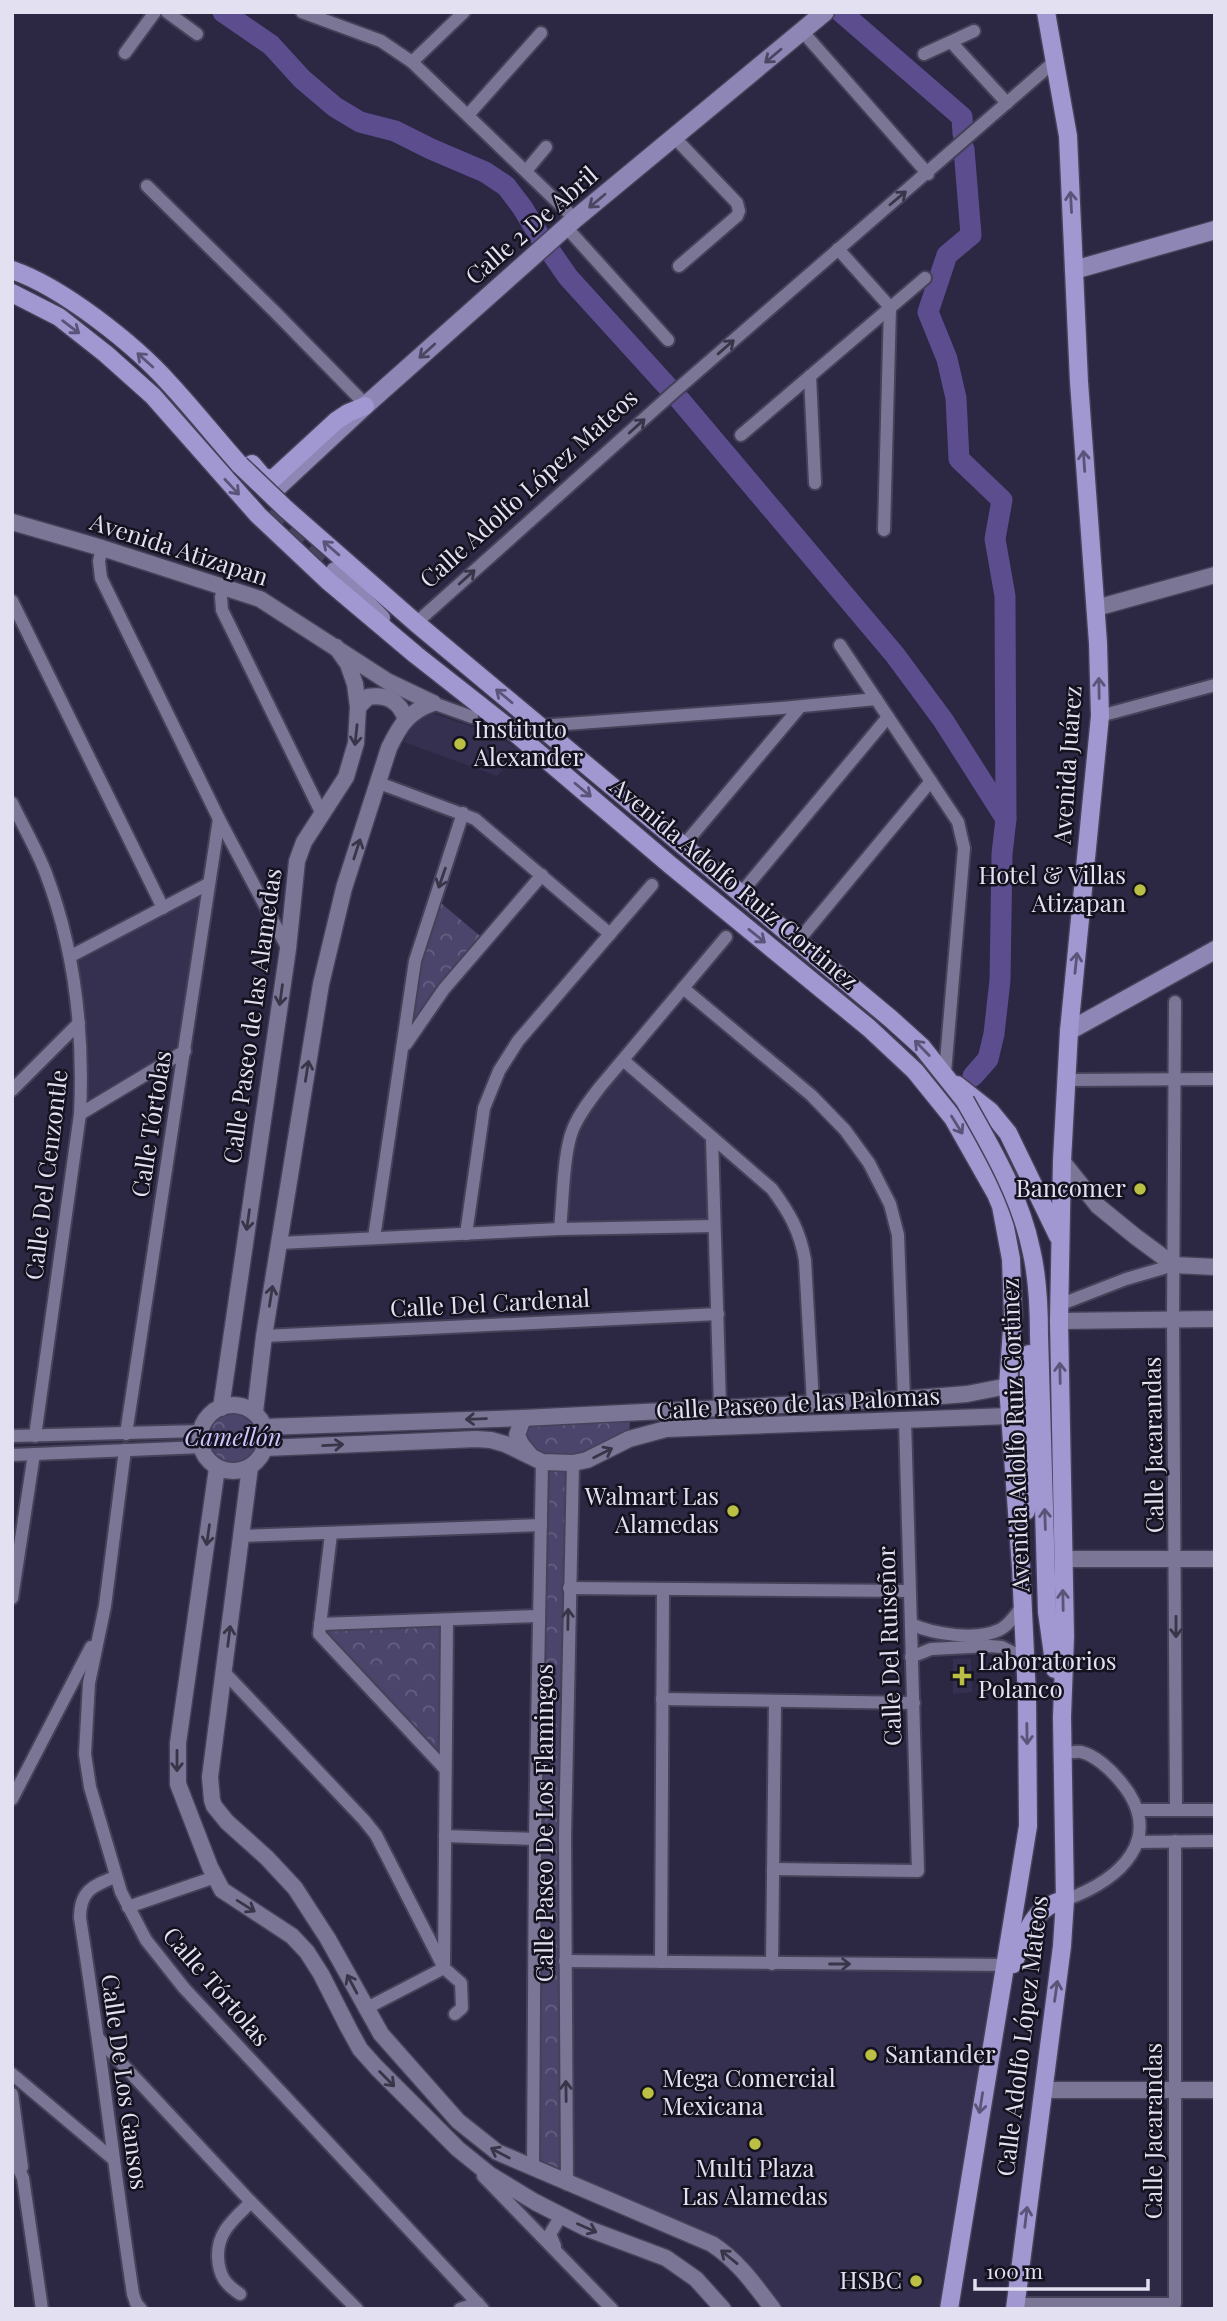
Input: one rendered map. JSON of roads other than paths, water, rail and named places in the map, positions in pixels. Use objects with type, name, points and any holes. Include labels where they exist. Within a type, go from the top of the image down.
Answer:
[{"type":"main road","name":"Calle 2 De Abril","points":[[279,486],[571,223],[825,12]]},
{"type":"main road","name":"Avenida Juárez","points":[[1046,12],[1068,136],[1079,382],[1096,608],[1100,716],[1069,1031],[1062,1161],[1059,1313]]},
{"type":"main road","points":[[1073,270],[1215,230]]},
{"type":"main road","points":[[1073,250],[1093,264]]},
{"type":"main road","points":[[12,270],[70,300],[120,338],[226,434],[268,480],[278,477],[336,421],[366,405]]},
{"type":"main road","name":"Avenida Adolfo Ruiz Cortinez","points":[[12,293],[59,317],[106,354],[153,396],[225,479],[327,580],[869,1028],[915,1071],[953,1118],[979,1161],[1001,1206],[1011,1259],[1013,1315],[1008,1386]]},
{"type":"main road","name":"Avenida Adolfo Ruiz Cortinez","points":[[169,382],[240,465],[286,509],[416,623],[891,1019],[922,1047],[965,1101],[998,1158],[1013,1194],[1031,1246],[1039,1292],[1047,1612],[1062,1717]]},
{"type":"main road","points":[[335,571],[416,655]]},
{"type":"main road","points":[[1069,1031],[1215,950]]},
{"type":"main road","points":[[948,1078],[990,1111],[1008,1133],[1061,1243]]},
{"type":"main road","points":[[1001,1206],[1013,1214],[1020,1214],[1033,1207],[1038,1194]]},
{"type":"main road","points":[[1021,1568],[1028,1478],[1029,1346],[1033,1333],[1042,1320],[1059,1313]]},
{"type":"main road","name":"Calle Adolfo López Mateos","points":[[1015,2306],[1062,1945],[1065,1900],[1062,1717],[1065,1636],[1059,1313]]},
{"type":"main road","name":"Calle Adolfo López Mateos","points":[[948,2309],[1028,1826],[1021,1568],[1008,1386]]},
{"type":"main road","points":[[1003,1988],[1041,1909],[1051,1903],[1065,1900]]},
{"type":"street","points":[[125,53],[155,12]]},
{"type":"street","points":[[167,12],[197,34]]},
{"type":"street","points":[[302,12],[381,41],[412,62],[526,171],[668,340]]},
{"type":"street","points":[[412,62],[464,12]]},
{"type":"street","points":[[802,31],[928,174]]},
{"type":"street","points":[[924,54],[974,31]]},
{"type":"street","points":[[468,115],[541,33]]},
{"type":"street","points":[[951,42],[1007,103]]},
{"type":"street","name":"Calle Adolfo López Mateos","points":[[416,623],[674,392],[1055,61]]},
{"type":"street","points":[[674,137],[737,203],[739,211],[737,216],[679,267]]},
{"type":"street","points":[[526,171],[546,147]]},
{"type":"street","points":[[146,186],[366,405]]},
{"type":"street","points":[[838,249],[890,307],[884,530]]},
{"type":"street","points":[[741,435],[925,278]]},
{"type":"street","points":[[810,376],[815,483]]},
{"type":"street","name":"Avenida Atizapan","points":[[12,522],[260,599],[387,681],[433,704],[472,717]]},
{"type":"street","points":[[102,548],[99,561],[101,578],[219,820],[288,949]]},
{"type":"street","points":[[1096,608],[1215,575]]},
{"type":"street","points":[[224,586],[222,610],[322,814]]},
{"type":"street","points":[[12,601],[163,908]]},
{"type":"street","points":[[840,645],[958,822],[964,848],[948,1078]]},
{"type":"street","name":"Calle Paseo de las Alamedas","points":[[221,1408],[288,949],[297,861],[304,842],[346,777],[356,743],[358,707],[355,684],[348,664],[336,647]]},
{"type":"street","points":[[1100,716],[1215,685]]},
{"type":"street","points":[[358,707],[368,697],[387,697],[403,710],[406,719]]},
{"type":"street","points":[[539,726],[876,699]]},
{"type":"street","points":[[255,1412],[264,1336],[321,984],[344,888],[389,748],[406,719],[417,709],[433,704]]},
{"type":"street","points":[[683,846],[800,707]]},
{"type":"street","points":[[741,894],[888,717]]},
{"type":"street","points":[[798,941],[931,780]]},
{"type":"street","points":[[379,783],[463,813],[487,827],[610,934]]},
{"type":"street","name":"Calle Del Cenzontle","points":[[12,803],[44,869],[71,956],[82,1064],[80,1114],[35,1436]]},
{"type":"street","points":[[374,1238],[415,961],[463,813]]},
{"type":"street","name":"Calle Tórtolas","points":[[126,1434],[219,820]]},
{"type":"street","points":[[404,1047],[452,980],[542,874]]},
{"type":"street","points":[[71,956],[208,884]]},
{"type":"street","points":[[466,1234],[484,1108],[499,1071],[518,1041],[652,885]]},
{"type":"street","points":[[560,1229],[572,1130],[586,1106],[622,1060],[726,937]]},
{"type":"street","points":[[683,988],[811,1095],[845,1130],[869,1163],[890,1204],[898,1235],[904,1399]]},
{"type":"street","name":"Calle Jacarandas","points":[[1175,1002],[1173,1319],[1176,1810]]},
{"type":"street","points":[[12,1090],[79,1023]]},
{"type":"street","points":[[80,1114],[185,1051]]},
{"type":"street","points":[[622,1060],[772,1189],[787,1209],[801,1237],[806,1260],[813,1404]]},
{"type":"street","points":[[1067,1080],[1215,1079]]},
{"type":"street","points":[[712,1138],[720,1407]]},
{"type":"street","points":[[1062,1161],[1098,1206],[1174,1265]]},
{"type":"street","points":[[280,1243],[560,1229],[714,1226]]},
{"type":"street","points":[[1059,1313],[1126,1279],[1174,1265],[1215,1267]]},
{"type":"street","points":[[1059,1313],[1215,1319]]},
{"type":"street","name":"Calle Del Cardenal","points":[[264,1336],[718,1314]]},
{"type":"street","name":"Calle Paseo de las Palomas","points":[[265,1427],[523,1418],[904,1399],[967,1394],[1008,1386]]},
{"type":"street","points":[[967,1394],[978,1404],[971,1418]]},
{"type":"street","points":[[230,1405],[255,1412],[265,1427],[265,1448],[257,1462],[239,1471],[228,1471],[217,1468],[207,1460],[200,1439],[211,1413],[230,1405]]},
{"type":"street","points":[[620,1412],[630,1419],[629,1439]]},
{"type":"street","name":"Calle Paseo de las Palomas","points":[[265,1448],[476,1439],[498,1442],[536,1459],[573,1463],[587,1460],[629,1439],[666,1429],[1009,1416]]},
{"type":"street","points":[[523,1418],[517,1435],[520,1444],[536,1459]]},
{"type":"street","name":"Calle Del Ruiseñor","points":[[773,1869],[918,1871],[905,1420]]},
{"type":"street","points":[[12,1436],[126,1434],[200,1439]]},
{"type":"street","points":[[12,1455],[125,1450],[200,1439]]},
{"type":"street","name":"Calle Tórtolas","points":[[125,1450],[105,1606],[89,1683],[85,1754],[90,1787],[115,1877],[128,1907],[158,1957],[184,1988],[481,2306]]},
{"type":"street","points":[[12,1598],[34,1454]]},
{"type":"street","name":"Calle Paseo De Los Flamingos","points":[[533,2169],[541,1525],[536,1459]]},
{"type":"street","name":"Calle Paseo De Los Flamingos","points":[[567,2184],[565,1961],[573,1463]]},
{"type":"street","points":[[250,1467],[210,1777],[212,1800],[227,1822],[295,1888],[328,1939],[381,2034],[458,2121],[497,2152],[712,2244],[742,2268],[773,2309]]},
{"type":"street","points":[[217,1468],[178,1743],[178,1784],[215,1877],[222,1889],[292,1936],[307,1952],[360,2049],[612,2309]]},
{"type":"street","points":[[240,1536],[541,1525]]},
{"type":"street","points":[[331,1534],[319,1634],[445,1769]]},
{"type":"street","points":[[1063,1559],[1215,1559]]},
{"type":"street","points":[[569,1588],[909,1591]]},
{"type":"street","points":[[661,1962],[663,1589]]},
{"type":"street","points":[[911,1624],[942,1635],[987,1634],[1000,1630],[1022,1606]]},
{"type":"street","points":[[320,1624],[538,1616]]},
{"type":"street","points":[[444,1968],[447,1621]]},
{"type":"street","points":[[1000,1630],[1002,1647]]},
{"type":"street","points":[[12,1799],[97,1636]]},
{"type":"street","points":[[911,1657],[930,1648],[1002,1647],[1025,1663]]},
{"type":"street","points":[[225,1673],[376,1835],[444,1968],[461,1983],[462,2008],[455,2014]]},
{"type":"street","points":[[662,1699],[914,1703]]},
{"type":"street","points":[[772,1964],[775,1702]]},
{"type":"street","points":[[1064,1753],[1081,1752],[1097,1760],[1122,1783],[1139,1810],[1141,1826],[1137,1842],[1125,1865],[1088,1891],[1065,1900]]},
{"type":"street","points":[[188,1809],[212,1800]]},
{"type":"street","points":[[1139,1810],[1215,1810]]},
{"type":"street","points":[[445,1836],[535,1839]]},
{"type":"street","name":"Calle Jacarandas","points":[[1015,2306],[1175,2304],[1175,1841]]},
{"type":"street","points":[[1137,1842],[1215,1841]]},
{"type":"street","name":"Calle De Los Gansos","points":[[115,1877],[94,1885],[84,1896],[80,1906],[80,1918],[133,2294],[141,2309]]},
{"type":"street","points":[[128,1907],[215,1877]]},
{"type":"street","points":[[307,1952],[328,1939]]},
{"type":"street","points":[[565,1961],[1007,1965]]},
{"type":"street","points":[[365,2009],[444,1968]]},
{"type":"street","points":[[99,2039],[251,2202],[357,2309]]},
{"type":"street","points":[[12,2074],[113,2159]]},
{"type":"street","points":[[1043,2090],[1215,2090]]},
{"type":"street","points":[[12,2094],[42,2309]]},
{"type":"street","points":[[457,2149],[508,2186],[561,2216],[594,2232],[666,2258],[696,2279],[723,2309]]},
{"type":"street","points":[[12,2155],[23,2178]]},
{"type":"street","points":[[240,2294],[223,2281],[217,2246],[225,2229],[251,2202]]},
{"type":"street","points":[[558,2252],[550,2234],[561,2216]]},
{"type":"street","points":[[460,2309],[481,2306]]},
{"type":"waterway","points":[[223,12],[271,45],[302,79],[335,107],[360,122],[395,131],[485,172],[506,186],[542,240]]},
{"type":"waterway","points":[[841,12],[962,117],[963,134]]},
{"type":"waterway","points":[[964,149],[971,235],[947,255],[928,312],[947,359],[956,398],[959,459],[1002,500],[995,539],[1005,596],[1006,818]]},
{"type":"waterway","points":[[550,251],[568,277],[667,386]]},
{"type":"waterway","points":[[680,400],[895,655],[943,720],[1006,819],[1002,854],[1000,980],[994,1034],[988,1059],[973,1076]]},
{"type":"tunnel","points":[[279,486],[270,500],[271,510],[335,571]]},
{"type":"place","name":"Instituto Alexander","points":[[460,744]]},
{"type":"place","name":"Hotel & Villas Atizapan","points":[[1140,890]]},
{"type":"place","name":"Bancomer","points":[[1140,1189]]},
{"type":"place","name":"Walmart Las Alamedas","points":[[733,1511]]},
{"type":"place","name":"Laboratorios Polanco","points":[[962,1676]]},
{"type":"place","name":"Santander","points":[[871,2055]]},
{"type":"place","name":"Mega Comercial Mexicana","points":[[648,2093]]},
{"type":"place","name":"Multi Plaza Las Alamedas","points":[[755,2144]]},
{"type":"place","name":"HSBC","points":[[916,2281]]},
{"type":"park label","name":"Camellón","points":[[233,1438]]}]
